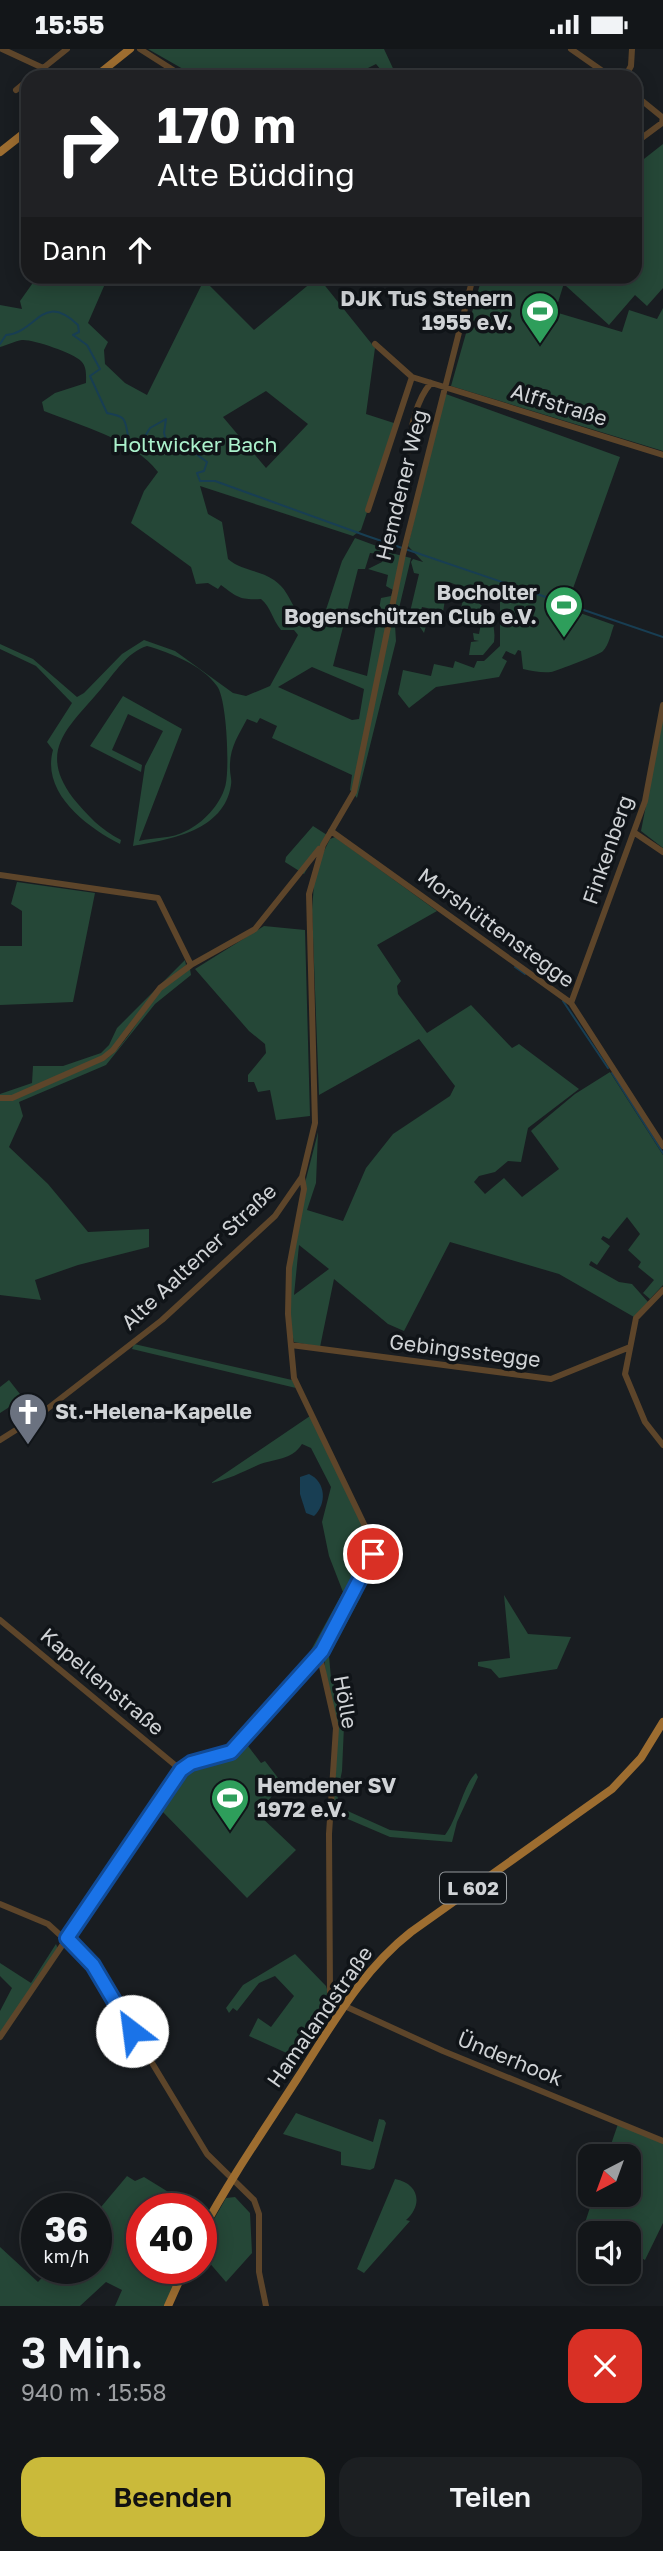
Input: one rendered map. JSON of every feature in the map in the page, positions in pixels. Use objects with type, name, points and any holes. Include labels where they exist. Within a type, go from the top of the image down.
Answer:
[{"type":"main road","points":[[104,70],[130,49]]},
{"type":"main road","points":[[0,152],[21,136]]},
{"type":"main road","name":"Hamalandstraße","points":[[217,2205],[362,1981],[398,1943],[612,1789],[641,1758],[663,1722]]},
{"type":"main road","points":[[168,2306],[178,2284]]},
{"type":"street","points":[[2,49],[43,68]]},
{"type":"street","points":[[41,70],[67,49]]},
{"type":"street","points":[[140,49],[173,70]]},
{"type":"street","points":[[572,49],[601,70]]},
{"type":"street","points":[[629,70],[632,49]]},
{"type":"street","points":[[16,90],[21,86]]},
{"type":"street","points":[[642,101],[663,120],[642,137]]},
{"type":"street","name":"Hemdener Weg","points":[[331,831],[354,792],[403,554],[471,284]]},
{"type":"street","points":[[375,344],[412,377]]},
{"type":"street","name":"Hemdener Weg","points":[[368,510],[412,377],[444,388]]},
{"type":"street","name":"Hemdener Weg","points":[[409,451],[410,435],[421,397],[431,383]]},
{"type":"street","name":"Alffstraße","points":[[444,388],[663,455]]},
{"type":"street","name":"Hemdener Weg","points":[[395,431],[410,435]]},
{"type":"street","name":"Finkenberg","points":[[571,1003],[645,801],[663,705]]},
{"type":"street","name":"Alte Aaltener Straße","points":[[0,1440],[48,1408],[162,1320],[275,1216],[302,1177],[315,1123],[309,894],[323,845],[331,831]]},
{"type":"street","name":"Morshüttenstegge","points":[[331,831],[571,1003],[663,1146]]},
{"type":"street","points":[[635,833],[663,852]]},
{"type":"street","points":[[0,1098],[12,1098],[103,1058],[113,1050],[152,996],[191,965],[255,929],[323,845]]},
{"type":"street","points":[[0,875],[158,898],[191,965]]},
{"type":"street","name":"Hölle","points":[[302,1177],[304,1189],[289,1268],[291,1345],[299,1390],[374,1547],[356,1591],[322,1651],[323,1677],[336,1727],[329,1834],[332,1941],[329,1987],[333,1998],[345,2006]]},
{"type":"street","points":[[663,1290],[636,1318],[625,1374],[645,1422],[663,1445]]},
{"type":"street","name":"Gebingsstegge","points":[[291,1345],[551,1379],[630,1347]]},
{"type":"street","name":"Kapellenstraße","points":[[0,1620],[181,1770]]},
{"type":"street","points":[[0,2037],[181,1770],[191,1763],[231,1752],[322,1651]]},
{"type":"street","points":[[0,1904],[29,1913],[67,1938],[93,1965],[197,2139],[212,2160],[250,2193],[257,2206],[259,2272],[266,2306]]},
{"type":"street","name":"Ünderhook","points":[[345,2006],[482,2068],[663,2141]]},
{"type":"green space","points":[[148,49],[384,49],[394,70],[381,70],[376,64],[364,70],[185,70]]},
{"type":"green space","points":[[663,144],[663,288],[647,306],[635,295],[609,325],[566,286],[642,284],[642,160]]},
{"type":"green space","points":[[32,284],[105,284],[88,323],[108,342],[104,350],[105,364],[125,383],[147,395],[202,284],[208,284],[254,330],[310,284],[324,284],[375,348],[366,414],[397,424],[361,530],[353,536],[200,486],[208,514],[222,522],[228,559],[274,580],[286,592],[297,612],[310,622],[321,625],[342,561],[355,538],[382,548],[380,554],[370,553],[365,569],[358,569],[333,666],[367,676],[381,598],[391,596],[393,590],[386,586],[388,575],[368,569],[382,562],[387,552],[411,558],[395,625],[396,641],[357,798],[350,790],[352,775],[272,738],[277,726],[260,718],[257,723],[247,719],[233,749],[230,762],[231,785],[226,801],[218,813],[207,823],[179,836],[133,846],[145,766],[163,731],[128,714],[112,750],[142,765],[141,772],[90,746],[123,696],[182,729],[139,841],[175,835],[199,823],[219,800],[227,779],[225,720],[217,686],[195,666],[147,646],[127,658],[78,715],[62,740],[58,752],[58,766],[73,798],[95,822],[121,840],[120,844],[81,818],[60,794],[51,766],[53,750],[47,742],[72,703],[36,666],[0,649],[0,644],[33,659],[77,697],[122,654],[144,640],[175,651],[233,693],[246,696],[270,686],[298,635],[294,630],[281,630],[261,599],[240,597],[221,585],[218,589],[208,583],[196,584],[191,567],[131,523],[144,491],[158,472],[121,442],[44,411],[42,402],[55,393],[86,383],[85,368],[81,361],[70,354],[34,342],[22,340],[0,347],[0,305],[22,309],[20,301]],"holes":[[[266,391],[308,424],[266,468],[223,417]],[[312,667],[364,689],[359,719],[352,720],[278,687]]]},
{"type":"green space","name":"DJK TuS Stenern 1955 e.V.","points":[[480,284],[564,284],[555,312],[622,332],[629,310],[657,319],[663,308],[663,451],[451,386]]},
{"type":"green space","points":[[443,393],[620,457],[566,608],[614,625],[605,648],[587,659],[551,672],[541,672],[523,669],[521,651],[518,650],[515,655],[506,651],[502,658],[507,661],[499,677],[436,687],[409,708],[398,694],[403,670],[431,676],[434,664],[453,668],[455,661],[474,668],[477,661],[484,661],[500,646],[500,591],[490,591],[499,593],[496,603],[483,601],[484,590],[469,590],[449,582],[448,588],[475,600],[488,613],[494,631],[494,642],[483,655],[469,655],[471,642],[479,641],[474,640],[473,633],[479,634],[481,623],[471,617],[458,620],[464,596],[446,593],[442,619],[436,618],[437,610],[422,607],[420,616],[428,618],[424,633],[410,612],[419,574],[414,573],[411,562],[413,559],[423,562],[408,546]]},
{"type":"green space","points":[[663,718],[663,848],[641,831]]},
{"type":"green space","points":[[313,826],[327,835],[304,874],[285,862],[286,857]]},
{"type":"green space","points":[[335,837],[437,911],[377,945],[401,981],[397,986],[398,994],[427,1033],[471,1005],[512,1048],[519,1044],[579,1089],[528,1128],[521,1162],[508,1161],[495,1172],[479,1176],[474,1182],[485,1194],[504,1178],[522,1197],[559,1169],[531,1131],[575,1094],[610,1072],[663,1155],[663,1285],[650,1299],[643,1293],[654,1280],[638,1267],[641,1262],[628,1250],[640,1234],[627,1217],[609,1239],[603,1236],[601,1239],[610,1246],[597,1265],[591,1261],[589,1265],[619,1282],[632,1284],[648,1302],[634,1317],[559,1274],[450,1242],[404,1331],[388,1324],[334,1279],[320,1347],[294,1342],[289,1316],[290,1263],[299,1209],[318,1132],[316,1183],[307,1210],[343,1221],[366,1168],[393,1134],[450,1096],[455,1086],[419,1039],[319,1095],[312,910],[314,884],[321,857],[330,839]],"holes":[[[299,1245],[329,1269],[294,1295]]]},
{"type":"green space","points":[[17,882],[95,893],[73,1002],[0,1005],[0,946],[22,946],[22,911],[11,904]]},
{"type":"green space","points":[[264,926],[305,930],[310,1116],[276,1120],[270,1090],[258,1092],[254,1082],[248,1082],[248,1075],[266,1053],[265,1044],[249,1031],[195,969]]},
{"type":"green space","points":[[185,960],[186,965],[151,998],[103,1061],[124,1041],[164,987],[190,969],[191,975],[155,1004],[106,1065],[19,1102],[23,1116],[9,1147],[48,1184],[88,1232],[149,1229],[149,1247],[78,1265],[35,1280],[41,1300],[0,1295],[0,1094],[32,1083],[33,1066],[63,1066],[101,1053],[109,1045],[117,1028]]},
{"type":"green space","points":[[134,1344],[292,1380],[296,1388],[132,1349]]},
{"type":"green space","points":[[9,1380],[34,1412],[22,1421],[11,1406],[0,1413],[0,1387]]},
{"type":"green space","points":[[310,1416],[373,1548],[351,1593],[315,1655],[311,1650],[343,1592],[329,1556],[322,1522],[331,1487],[311,1448],[302,1444],[288,1456],[211,1483]]},
{"type":"green space","points":[[357,1595],[361,1596],[329,1656],[331,1678],[340,1699],[344,1726],[342,1771],[337,1795],[341,1808],[390,1830],[445,1835],[467,1785],[476,1773],[478,1777],[457,1822],[452,1842],[390,1837],[336,1814],[333,1807],[337,1728],[326,1680],[324,1652]]},
{"type":"green space","points":[[504,1595],[528,1634],[571,1637],[557,1669],[499,1678],[491,1669],[478,1666],[478,1662],[510,1658]]},
{"type":"green space","name":"Hemdener SV 1972 e.V.","points":[[245,1742],[261,1763],[265,1761],[282,1783],[258,1814],[296,1850],[247,1898],[160,1809],[191,1771],[230,1757]]},
{"type":"green space","points":[[56,1944],[58,1949],[0,2035],[0,2011],[12,1988],[0,1976],[0,1963],[31,1983]]},
{"type":"green space","points":[[295,1954],[326,1986],[330,1998],[339,2005],[302,2060],[249,2036],[258,2018],[271,2027],[294,1996],[275,1976],[259,1983],[237,2011],[233,2008],[229,2013],[226,2008],[243,1985]]},
{"type":"green space","points":[[296,2113],[373,2142],[379,2119],[384,2120],[386,2123],[374,2168],[370,2170],[341,2165],[341,2152],[283,2134]]},
{"type":"green space","points":[[618,2124],[663,2142],[663,2223],[645,2260],[641,2258],[641,2221],[586,2221],[590,2207],[641,2207],[641,2144],[611,2144]]},
{"type":"green space","points":[[127,2176],[135,2181],[144,2177],[170,2193],[126,2193],[126,2284],[174,2284],[165,2306],[115,2306],[122,2290],[110,2284],[112,2194]]},
{"type":"green space","points":[[395,2179],[403,2181],[413,2190],[416,2195],[415,2207],[406,2220],[410,2221],[364,2273],[357,2269]]},
{"type":"green space","points":[[235,2197],[250,2213],[252,2253],[226,2282],[217,2272],[217,2214],[226,2198]]},
{"type":"green space","points":[[0,2247],[21,2266],[21,2284],[104,2284],[80,2306],[0,2306]]},
{"type":"water","points":[[309,1474],[319,1482],[323,1493],[323,1500],[314,1516],[306,1513],[300,1494],[300,1477]]},
{"type":"waterway","name":"Holtwicker Bach","points":[[0,344],[6,335],[17,332],[48,312],[66,316],[78,325],[79,332],[73,335],[87,345],[100,369],[90,376],[107,413],[122,418],[129,440],[148,449],[144,438],[150,428],[166,419],[166,440],[172,442],[176,439],[207,462],[204,471],[197,473],[200,481],[215,481],[663,637]]},
{"type":"waterway","points":[[515,967],[525,974]]},
{"type":"waterway","points":[[563,1001],[608,1068]]},
{"type":"waterway","points":[[612,1073],[663,1153]]},
{"type":"place","name":"DJK TuS Stenern 1955 e.V.","points":[[540,345]]},
{"type":"place","name":"Bocholter Bogenschützen Club e.V.","points":[[564,639]]},
{"type":"place","name":"St.-Helena-Kapelle","points":[[28,1446]]},
{"type":"place","name":"Hemdener SV 1972 e.V.","points":[[230,1832]]},
{"type":"route","points":[[132,2031],[93,1965],[67,1938],[181,1770],[191,1763],[231,1752],[322,1651],[356,1591],[373,1554]]}]
